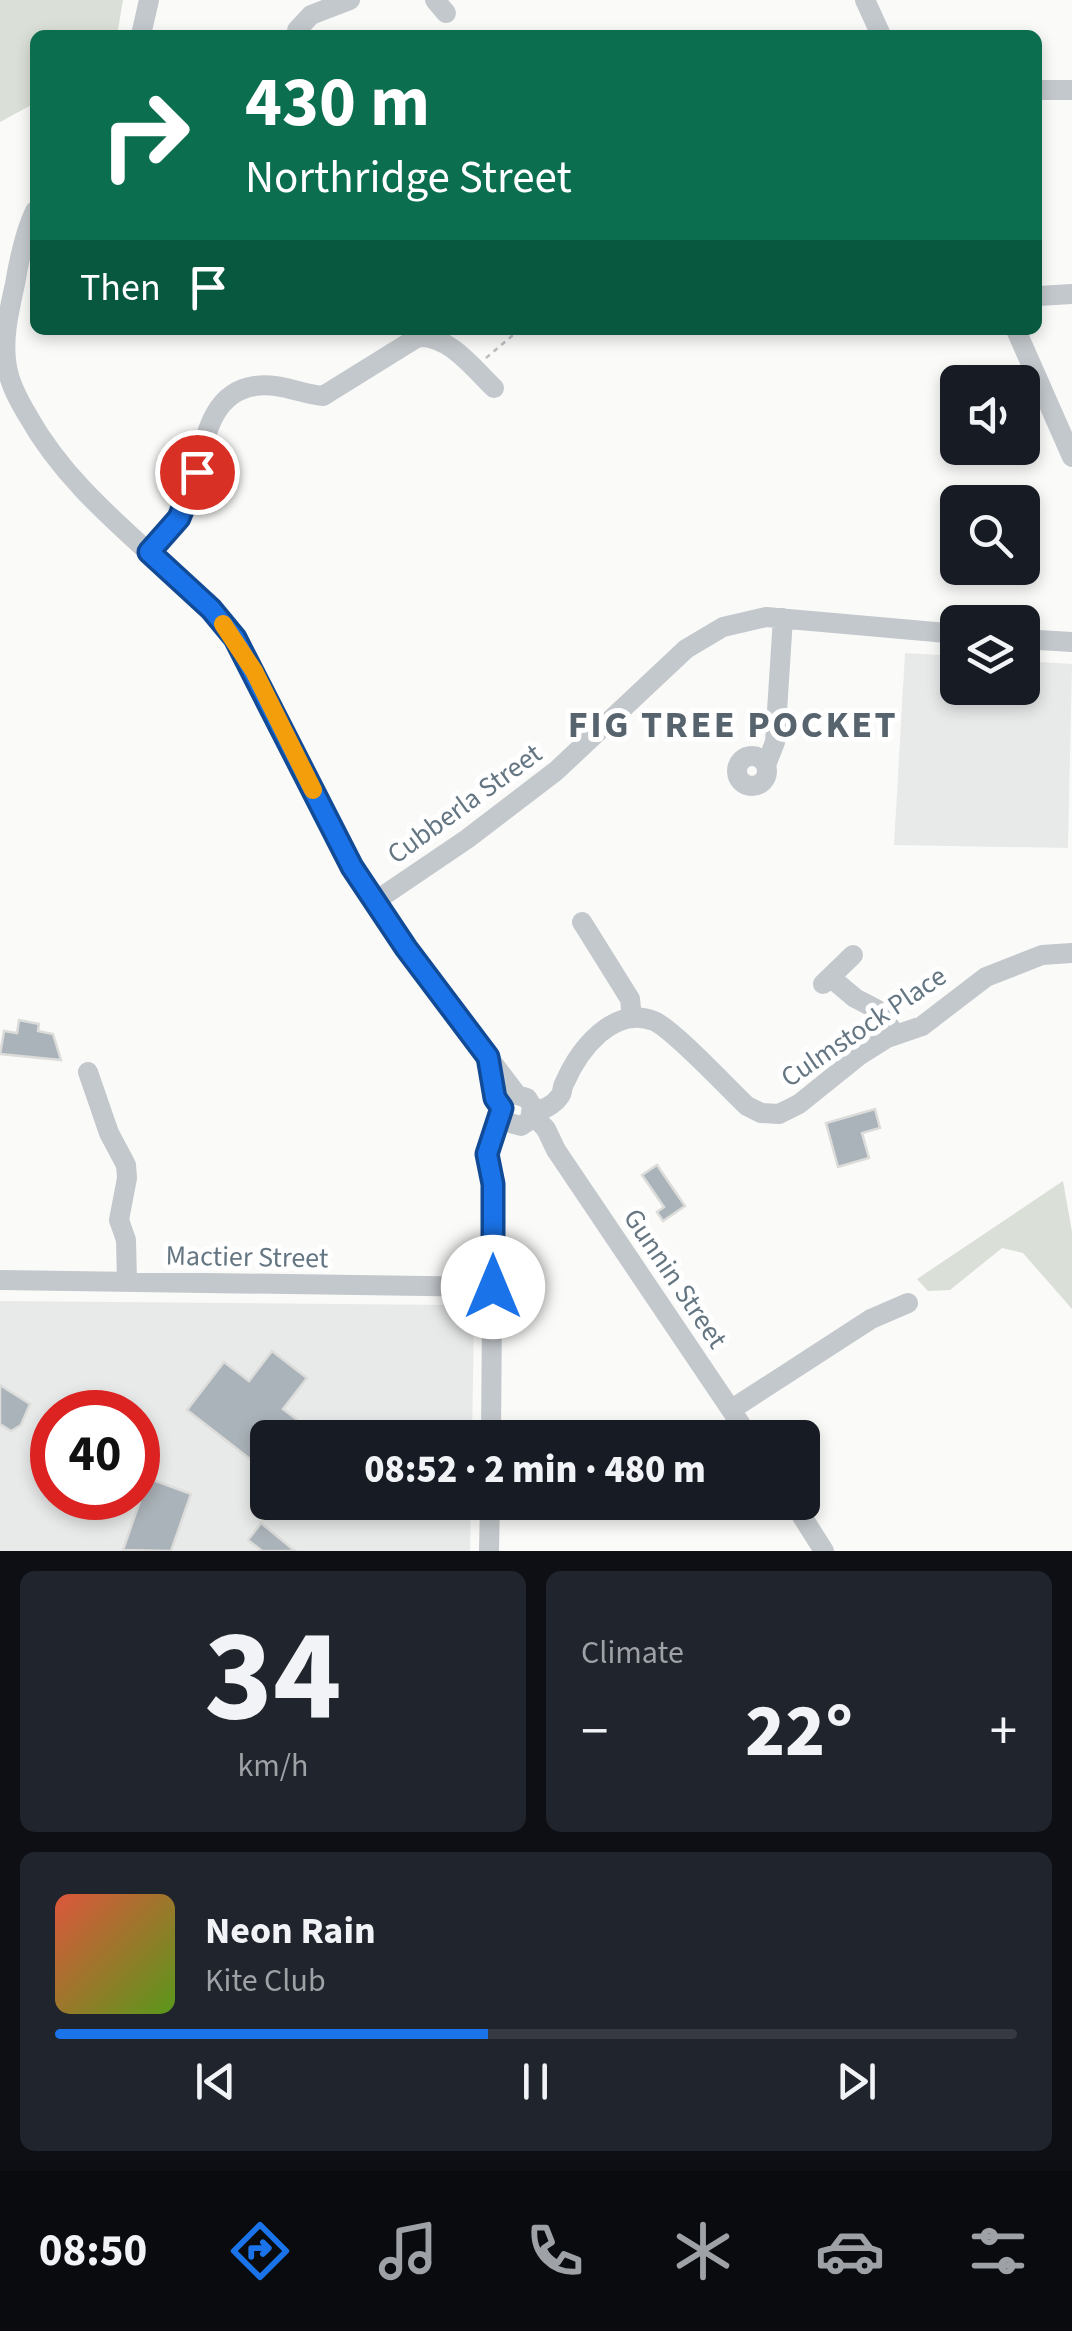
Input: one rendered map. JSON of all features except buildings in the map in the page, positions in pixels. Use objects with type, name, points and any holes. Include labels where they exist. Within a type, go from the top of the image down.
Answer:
[{"type":"street","points":[[143,30],[149,0]]},
{"type":"street","points":[[298,30],[312,14],[350,0]]},
{"type":"street","points":[[865,0],[879,30]]},
{"type":"street","points":[[1042,90],[1072,90]]},
{"type":"street","name":"Gunnin Street","points":[[30,226],[20,256],[5,341],[12,384],[56,460],[80,488],[211,609],[235,638],[352,867],[374,902],[488,1057],[519,1111],[556,1150],[738,1420]]},
{"type":"street","points":[[1042,296],[1072,294]]},
{"type":"street","points":[[149,552],[188,502],[215,410],[231,394],[255,386],[276,386],[324,396],[418,337],[446,335],[483,377]]},
{"type":"street","points":[[1018,335],[1072,458]]},
{"type":"street","name":"Cubberla Street","points":[[374,902],[467,840],[556,771],[702,637],[748,618],[940,632]]},
{"type":"street","points":[[762,760],[774,735],[783,618]]},
{"type":"street","points":[[1040,639],[1072,642]]},
{"type":"street","points":[[491,1420],[493,1184],[487,1154],[491,1135],[519,1111],[542,1110],[560,1096],[585,1047],[618,1022],[632,1018],[630,998],[582,922]]},
{"type":"street","name":"Culmstock Place","points":[[632,1018],[658,1022],[747,1106],[761,1113],[779,1114],[800,1104],[860,1055],[895,1034],[922,1026],[986,977],[1042,955],[1072,953]]},
{"type":"street","points":[[853,955],[826,981],[878,1010],[895,1034]]},
{"type":"street","points":[[88,1072],[108,1134],[126,1165],[119,1220],[126,1240],[127,1282]]},
{"type":"street","name":"Mactier Street","points":[[0,1280],[493,1287]]},
{"type":"street","points":[[732,1410],[871,1318],[908,1303]]},
{"type":"street","points":[[489,1551],[490,1520]]},
{"type":"street","points":[[804,1520],[824,1551]]},
{"type":"path","points":[[483,377],[515,335]]},
{"type":"shaded area","points":[[0,0],[123,0],[118,30],[30,30],[30,106],[0,122]]},
{"type":"shaded area","points":[[905,653],[940,655],[940,705],[1040,705],[1040,662],[1072,664],[1068,848],[894,845]]},
{"type":"shaded area","points":[[1063,1181],[1072,1232],[1072,1309],[1023,1253],[1002,1248],[950,1290],[928,1291],[917,1279]]},
{"type":"shaded area","points":[[0,1301],[458,1305],[474,1319],[472,1420],[250,1420],[250,1520],[471,1520],[470,1551],[0,1551]]},
{"type":"slow traffic","points":[[223,624],[254,671],[313,790]]},
{"type":"district","name":"FIG TREE POCKET","points":[[733,724]]},
{"type":"route","points":[[197,472],[179,518],[149,552],[211,609],[235,638],[352,867],[406,948],[488,1057],[488,1073],[502,1108],[487,1154],[493,1184],[493,1287]]}]
